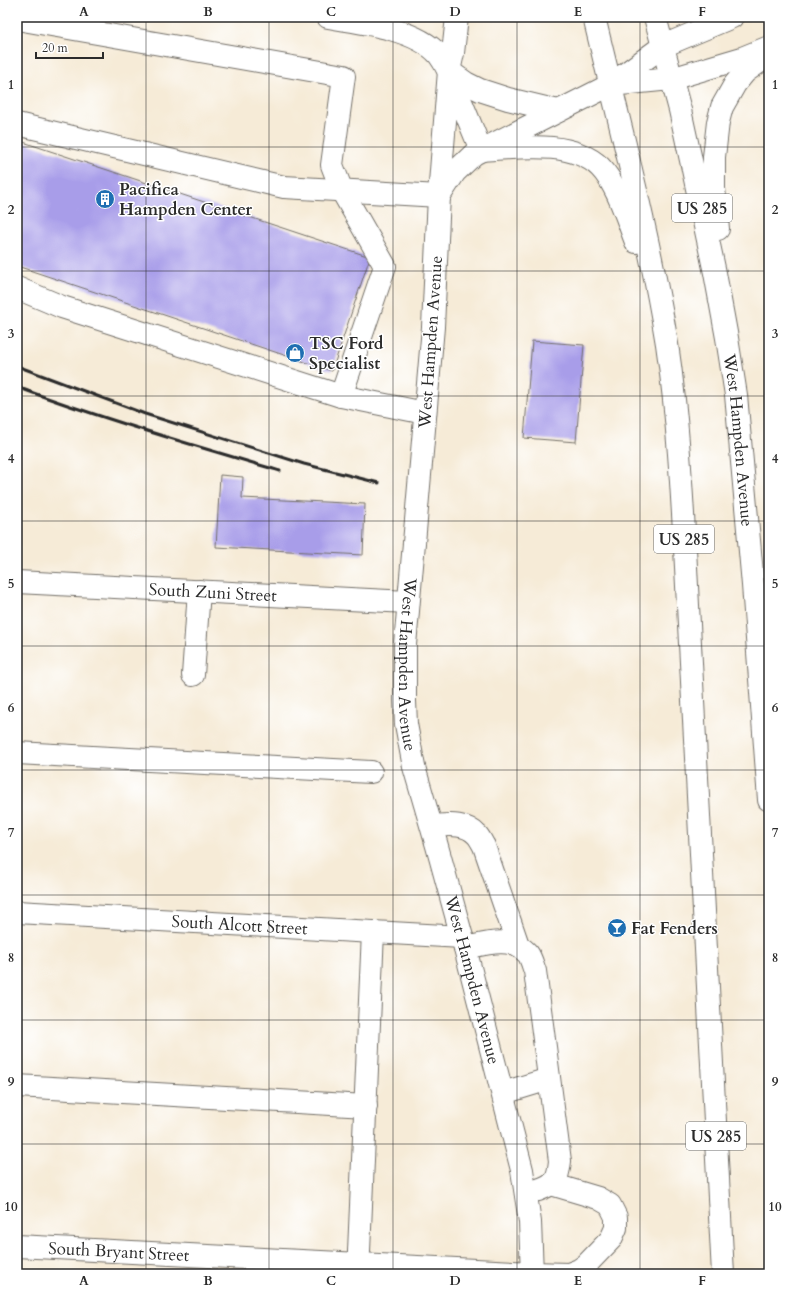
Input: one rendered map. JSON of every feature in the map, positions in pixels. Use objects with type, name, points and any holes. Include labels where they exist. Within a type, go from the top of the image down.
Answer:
[{"type":"main road","points":[[328,17],[386,28],[412,37],[427,45],[438,55],[449,70],[481,150],[536,147],[557,148],[586,157],[600,167],[620,200],[660,305]]},
{"type":"main road","points":[[17,124],[284,188],[439,196],[449,70],[453,54],[457,17]]},
{"type":"main road","name":"US 285","points":[[594,17],[654,271],[667,345],[674,401],[680,466],[694,699],[723,1274]]},
{"type":"main road","name":"West Hampden Avenue","points":[[654,17],[680,110],[692,165],[715,274],[736,395],[746,489],[769,800]]},
{"type":"main road","points":[[610,85],[662,46],[732,17]]},
{"type":"main road","points":[[17,19],[344,76],[332,165],[342,191],[385,266],[341,396]]},
{"type":"main road","points":[[610,85],[671,79],[699,72],[742,58],[769,47]]},
{"type":"main road","points":[[727,338],[714,188],[714,157],[718,122],[722,107],[735,84],[745,72],[769,55]]},
{"type":"main road","points":[[449,70],[466,83],[480,90],[508,99],[558,111]]},
{"type":"main road","name":"West Hampden Avenue","points":[[532,1274],[531,1228],[526,1194],[503,1093],[464,943],[414,767],[406,724],[405,661],[408,602],[433,327],[439,196],[455,172],[474,154],[610,85]]},
{"type":"main road","points":[[17,288],[62,307],[341,396],[425,413]]},
{"type":"main road","name":"South Zuni Street","points":[[17,582],[408,602]]},
{"type":"main road","points":[[193,675],[200,592]]},
{"type":"main road","points":[[17,753],[372,772]]},
{"type":"main road","points":[[432,826],[454,825],[465,827],[477,834],[484,846],[518,945],[528,955],[535,971],[560,1161],[558,1174],[551,1184],[526,1194]]},
{"type":"main road","name":"South Alcott Street","points":[[17,912],[374,932],[464,943],[501,942],[518,945]]},
{"type":"main road","points":[[358,1269],[374,932]]},
{"type":"main road","points":[[503,1093],[549,1079]]},
{"type":"main road","points":[[17,1086],[366,1106]]},
{"type":"main road","name":"South Bryant Street","points":[[17,1246],[358,1269],[569,1274],[586,1265],[611,1239],[616,1228],[616,1217],[610,1205],[598,1198],[551,1184]]},
{"type":"building","name":"Pacifica Hampden Center","points":[[17,140],[370,257],[332,371],[17,266]]},
{"type":"building","points":[[532,341],[584,345],[576,442],[524,438]]},
{"type":"building","points":[[220,475],[243,477],[242,498],[365,504],[363,555],[216,547]]},
{"type":"railway","points":[[17,366],[145,414],[304,464],[379,483]]},
{"type":"railway","points":[[17,387],[115,421],[280,471]]},
{"type":"place","name":"Pacifica Hampden Center","points":[[105,199]]},
{"type":"place","name":"TSC Ford Specialist","points":[[295,353]]},
{"type":"place","name":"Fat Fenders","points":[[617,928]]}]
